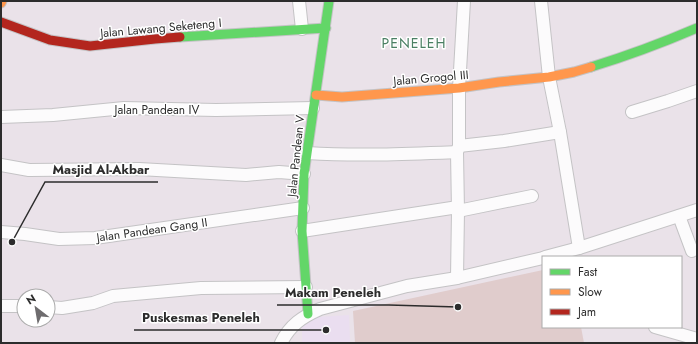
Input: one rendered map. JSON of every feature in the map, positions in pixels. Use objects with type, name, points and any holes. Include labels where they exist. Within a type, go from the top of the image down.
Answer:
[{"type":"street","points":[[299,1],[302,29]]},
{"type":"street","name":"Jalan Pandean V","points":[[308,314],[302,231],[304,174],[329,1]]},
{"type":"street","points":[[457,278],[459,88],[464,1]]},
{"type":"street","points":[[541,1],[549,77],[560,132],[579,248]]},
{"type":"street","name":"Jalan Lawang Seketeng I","points":[[1,22],[50,40],[90,46],[155,39],[326,28]]},
{"type":"street","name":"Jalan Grogol III","points":[[316,95],[342,97],[389,94],[459,88],[549,77],[574,72],[616,59],[667,42],[697,28]]},
{"type":"street","points":[[632,112],[697,91]]},
{"type":"street","name":"Jalan Pandean IV","points":[[1,117],[53,115],[124,108],[216,110],[313,108]]},
{"type":"street","points":[[307,153],[397,155],[458,149],[560,132]]},
{"type":"street","points":[[1,165],[29,170],[139,169],[246,175],[279,172],[304,174]]},
{"type":"street","points":[[302,231],[458,209],[532,196]]},
{"type":"street","name":"Jalan Pandean Gang II","points":[[1,232],[59,239],[95,238],[303,208]]},
{"type":"street","points":[[548,256],[579,248],[697,210]]},
{"type":"street","points":[[680,216],[692,251]]},
{"type":"street","points":[[281,343],[290,328],[298,321],[308,314],[338,303],[407,286],[457,278],[542,257]]},
{"type":"street","points":[[56,308],[93,303],[113,296],[201,288],[306,287]]},
{"type":"street","points":[[1,306],[16,306]]},
{"type":"street","points":[[658,328],[697,339]]},
{"type":"shaded area","points":[[542,270],[542,328],[581,328],[584,343],[355,343],[353,311]]},
{"type":"shaded area","points":[[349,315],[350,343],[302,342],[302,318]]},
{"type":"traffic: fast","points":[[308,314],[302,231],[304,174],[329,1]]},
{"type":"traffic: fast","points":[[180,37],[326,28]]},
{"type":"traffic: fast","points":[[591,67],[644,49],[697,28]]},
{"type":"traffic: slow","points":[[316,95],[342,97],[459,88],[549,77],[591,67]]},
{"type":"traffic: jam","points":[[1,22],[50,40],[90,46],[180,37]]},
{"type":"place","name":"Masjid Al-Akbar","points":[[12,242]]},
{"type":"place","name":"Makam Peneleh","points":[[458,307]]},
{"type":"place","name":"Puskesmas Peneleh","points":[[326,330]]},
{"type":"district","name":"PENELEH","points":[[414,43]]}]
